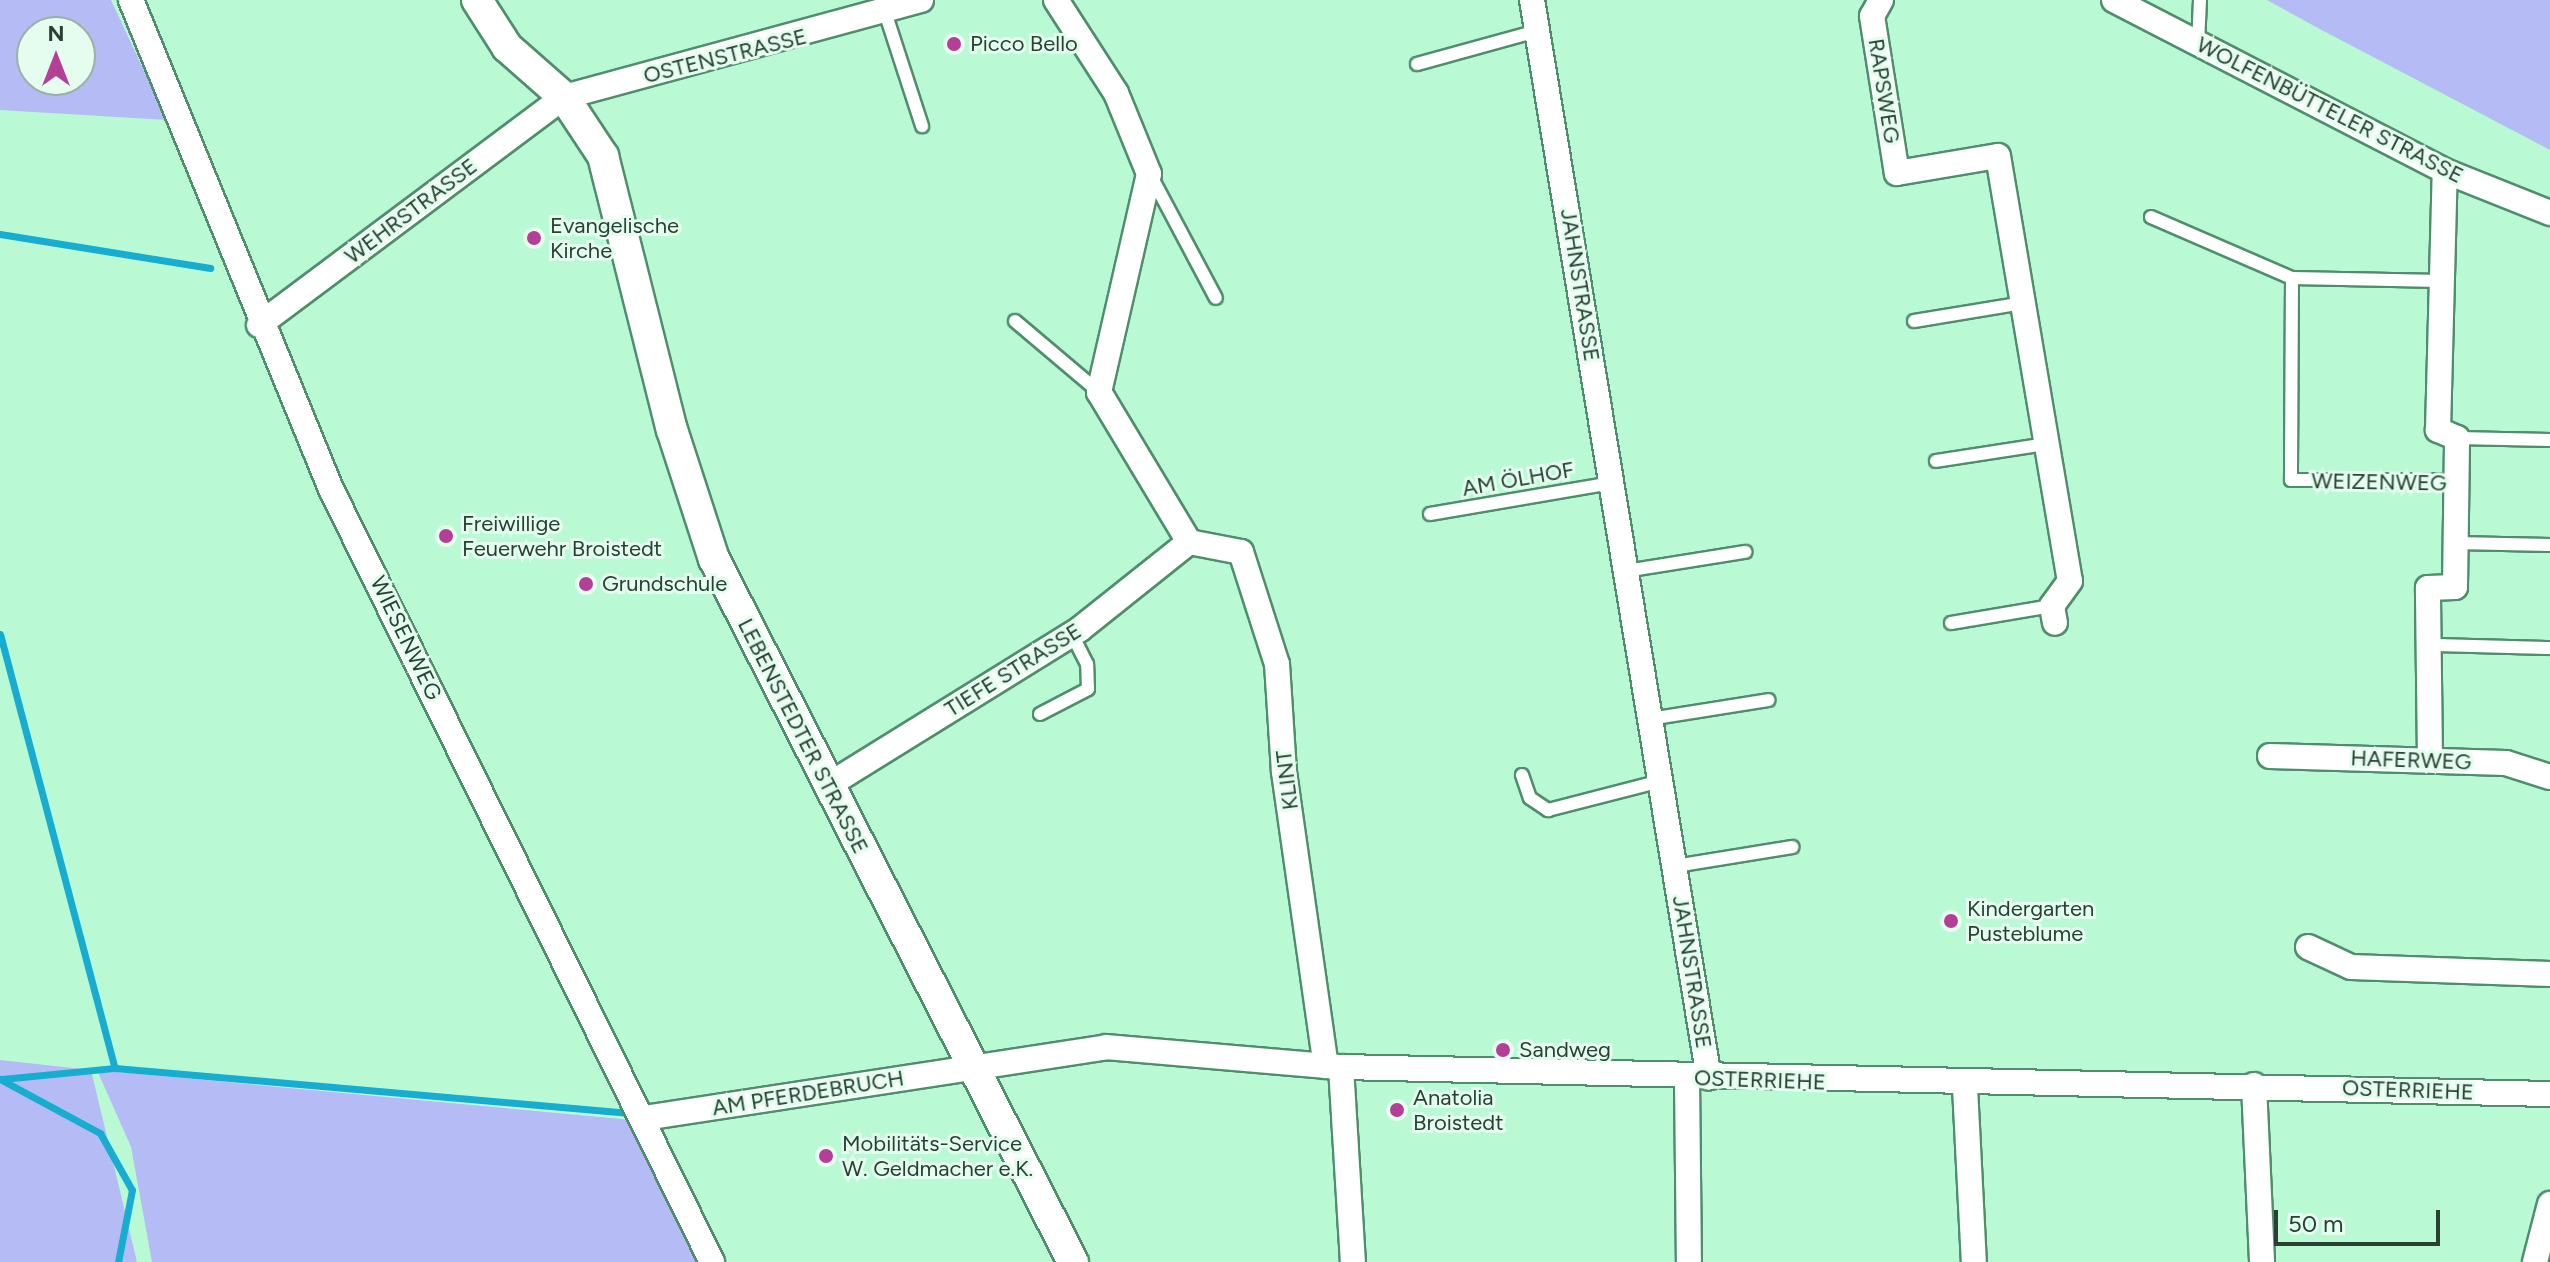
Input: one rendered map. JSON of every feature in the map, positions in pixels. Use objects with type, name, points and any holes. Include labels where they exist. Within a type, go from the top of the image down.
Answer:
[{"type":"street","name":"WIESENWEG","points":[[131,0],[259,325],[331,489],[644,1118],[712,1262]]},
{"type":"street","name":"LEBENSTEDTER STRASSE","points":[[477,0],[507,47],[564,97],[603,156],[672,430],[714,559],[827,786],[1073,1262]]},
{"type":"street","name":"OSTENSTRASSE","points":[[564,97],[882,7],[921,0]]},
{"type":"street","points":[[1056,0],[1116,93],[1149,174],[1099,392],[1189,542]]},
{"type":"street","name":"JAHNSTRASSE","points":[[1532,0],[1675,866],[1698,1078],[1689,1262]]},
{"type":"street","name":"RAPSWEG","points":[[1881,0],[1872,16],[1897,173],[1998,156],[2070,581],[2053,614]]},
{"type":"street","name":"WOLFENBÜTTELER STRASSE","points":[[2114,0],[2445,171],[2550,213]]},
{"type":"street","name":"WEHRSTRASSE","points":[[259,325],[564,97]]},
{"type":"street","points":[[2445,171],[2438,430],[2457,438],[2456,480]]},
{"type":"street","name":"WEIZENWEG","points":[[2430,760],[2433,645],[2428,588],[2455,587],[2456,480]]},
{"type":"street","name":"TIEFE STRASSE","points":[[827,786],[1072,634],[1189,542]]},
{"type":"street","name":"KLINT","points":[[1189,542],[1241,552],[1277,664],[1284,772],[1334,1066]]},
{"type":"street","name":"HAFERWEG","points":[[2270,756],[2506,763],[2550,777]]},
{"type":"street","points":[[2308,947],[2351,967],[2550,974]]},
{"type":"street","name":"OSTERRIEHE","points":[[973,1067],[1106,1047],[1334,1066],[1965,1087],[2254,1085],[2550,1094]]},
{"type":"street","points":[[1334,1066],[1353,1262]]},
{"type":"street","name":"AM PFERDEBRUCH","points":[[644,1118],[973,1067]]},
{"type":"street","points":[[2254,1085],[2262,1262]]},
{"type":"street","points":[[1965,1087],[1974,1262]]},
{"type":"street","points":[[2535,1262],[2550,1204]]},
{"type":"lane","points":[[2198,44],[2200,0]]},
{"type":"lane","points":[[882,7],[922,126]]},
{"type":"lane","points":[[1417,64],[1537,31]]},
{"type":"lane","points":[[1149,174],[1216,298]]},
{"type":"lane","points":[[2151,217],[2292,278],[2442,281]]},
{"type":"lane","name":"WEIZENWEG","points":[[2292,278],[2291,480],[2456,480]]},
{"type":"lane","points":[[1914,321],[2023,303]]},
{"type":"lane","points":[[1015,321],[1099,392]]},
{"type":"lane","points":[[2457,438],[2550,440]]},
{"type":"lane","points":[[1936,461],[2046,444]]},
{"type":"lane","name":"AM ÖLHOF","points":[[1430,514],[1612,483]]},
{"type":"lane","points":[[2456,543],[2550,545]]},
{"type":"lane","points":[[1626,571],[1745,552]]},
{"type":"lane","name":"RAPSWEG","points":[[1951,623],[2053,614]]},
{"type":"lane","points":[[1040,714],[1088,689],[1087,664],[1072,634]]},
{"type":"lane","points":[[2433,645],[2550,648]]},
{"type":"lane","points":[[1650,719],[1768,700]]},
{"type":"lane","points":[[1522,775],[1530,798],[1548,810],[1661,781]]},
{"type":"lane","name":"JAHNSTRASSE","points":[[1675,866],[1792,847]]},
{"type":"shaded area","points":[[0,0],[111,0],[167,120],[0,110]]},
{"type":"shaded area","points":[[2267,0],[2550,0],[2550,150],[2316,27]]},
{"type":"shaded area","points":[[0,1060],[91,1070],[137,1262],[0,1262]]},
{"type":"shaded area","points":[[97,1070],[632,1120],[698,1262],[152,1262],[131,1147]]},
{"type":"waterway","points":[[0,234],[210,268]]},
{"type":"waterway","points":[[0,634],[115,1068],[630,1113]]},
{"type":"waterway","points":[[2,1079],[115,1068]]},
{"type":"waterway","points":[[0,1079],[100,1133],[132,1190],[118,1262]]},
{"type":"place","name":"Picco Bello","points":[[954,44]]},
{"type":"place","name":"Evangelische Kirche","points":[[534,238]]},
{"type":"place","name":"Freiwillige Feuerwehr Broistedt","points":[[446,536]]},
{"type":"place","name":"Grundschule","points":[[586,584]]},
{"type":"place","name":"Kindergarten Pusteblume","points":[[1951,921]]},
{"type":"place","name":"Sandweg","points":[[1503,1050]]},
{"type":"place","name":"Anatolia Broistedt","points":[[1397,1110]]},
{"type":"place","name":"Mobilitäts-Service W. Geldmacher e.K.","points":[[826,1156]]}]
